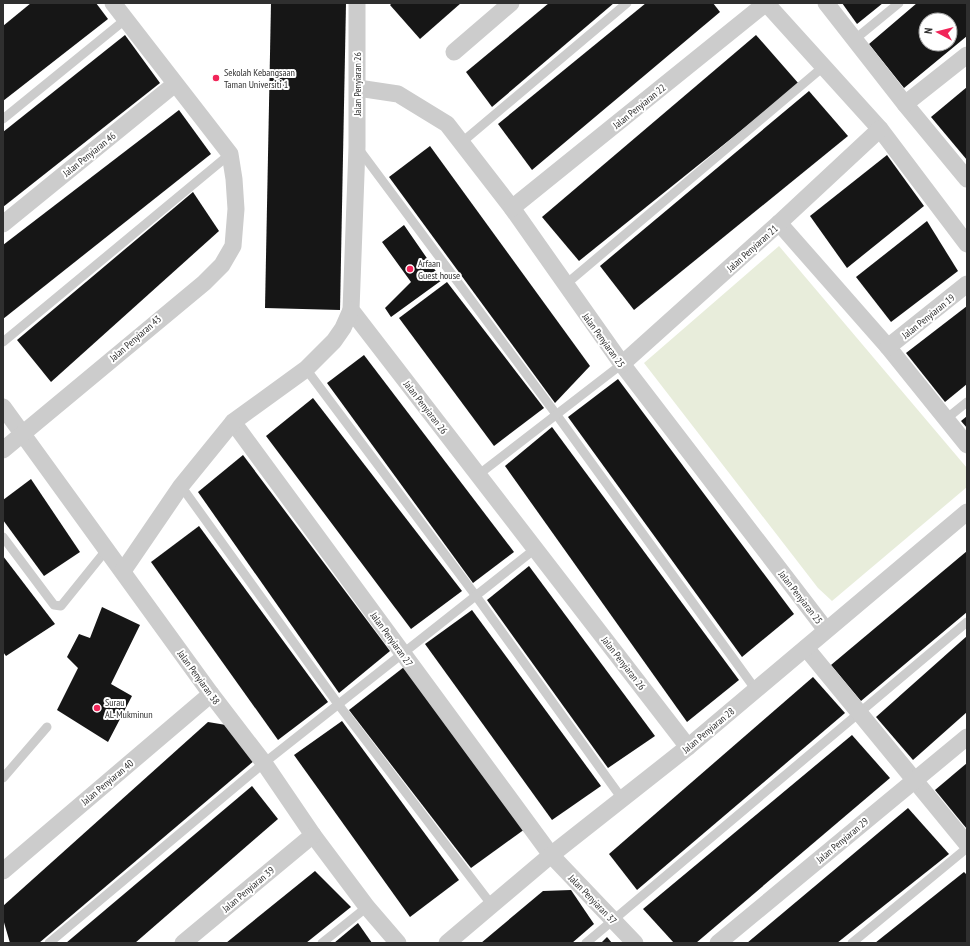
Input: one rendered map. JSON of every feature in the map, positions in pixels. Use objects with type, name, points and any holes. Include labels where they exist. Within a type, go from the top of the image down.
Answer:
[{"type":"street","points":[[113,3],[230,154]]},
{"type":"street","points":[[454,52],[511,3]]},
{"type":"street","points":[[766,3],[880,129],[967,244]]},
{"type":"street","name":"Jalan Penyiaran 22","points":[[512,208],[766,3]]},
{"type":"street","points":[[826,3],[905,104],[967,179]]},
{"type":"street","name":"Jalan Penyiaran 26","points":[[360,5],[351,310],[688,746]]},
{"type":"street","points":[[905,104],[967,55]]},
{"type":"street","name":"Jalan Penyiaran 46","points":[[3,224],[175,84]]},
{"type":"street","name":"Jalan Penyiaran 25","points":[[358,88],[398,94],[447,124],[512,208],[622,364],[826,630]]},
{"type":"street","name":"Jalan Penyiaran 21","points":[[622,364],[779,223],[880,129]]},
{"type":"street","name":"Jalan Penyiaran 43","points":[[3,450],[23,435],[222,265],[233,246],[236,208],[234,179],[230,154]]},
{"type":"street","points":[[779,223],[888,347],[967,445]]},
{"type":"street","name":"Jalan Penyiaran 19","points":[[888,347],[967,284]]},
{"type":"street","points":[[123,571],[181,486],[233,422],[306,369],[334,341],[343,328],[351,310]]},
{"type":"street","name":"Jalan Penyiaran 38","points":[[3,407],[108,549],[211,694],[264,763],[313,835],[368,907],[398,943]]},
{"type":"street","name":"Jalan Penyiaran 27","points":[[233,422],[551,855]]},
{"type":"street","name":"Jalan Penyiaran 28","points":[[447,943],[491,904],[551,855],[623,800],[756,690],[967,512]]},
{"type":"street","points":[[806,648],[967,844]]},
{"type":"street","name":"Jalan Penyiaran 40","points":[[3,871],[211,694]]},
{"type":"street","name":"Jalan Penyiaran 29","points":[[718,943],[967,737]]},
{"type":"street","name":"Jalan Penyiaran 39","points":[[183,943],[313,835]]},
{"type":"street","name":"Jalan Penyiaran 37","points":[[551,855],[635,943]]},
{"type":"lane","points":[[461,143],[627,3]]},
{"type":"lane","points":[[854,40],[899,3]]},
{"type":"lane","points":[[3,119],[126,19]]},
{"type":"lane","points":[[565,285],[823,67]]},
{"type":"lane","points":[[357,147],[556,414],[756,690]]},
{"type":"lane","points":[[3,342],[230,154]]},
{"type":"lane","points":[[478,474],[622,364]]},
{"type":"lane","points":[[306,369],[476,596],[623,800]]},
{"type":"lane","points":[[946,419],[967,402]]},
{"type":"lane","points":[[181,486],[338,704],[491,904]]},
{"type":"lane","points":[[3,537],[54,605],[61,606],[108,549]]},
{"type":"lane","points":[[49,943],[264,763],[535,549]]},
{"type":"lane","points":[[586,943],[858,712],[967,622]]},
{"type":"lane","points":[[3,778],[47,728]]},
{"type":"lane","points":[[852,943],[967,848]]},
{"type":"lane","points":[[322,943],[368,907]]},
{"type":"green space","points":[[779,246],[967,468],[967,487],[832,601],[818,588],[644,363]]},
{"type":"building","points":[[31,3],[96,3],[108,19],[3,101],[3,26]]},
{"type":"building","points":[[271,3],[346,3],[340,310],[265,308]]},
{"type":"building","points":[[392,3],[461,3],[420,39],[390,5]]},
{"type":"building","points":[[549,3],[614,3],[492,107],[466,72]]},
{"type":"building","points":[[646,3],[713,3],[720,12],[532,170],[498,124]]},
{"type":"building","points":[[842,3],[883,3],[857,24]]},
{"type":"building","points":[[917,3],[967,3],[967,36],[958,43],[958,12],[918,12],[918,52],[948,52],[904,88],[869,44]]},
{"type":"building","points":[[125,35],[160,83],[3,207],[3,132]]},
{"type":"building","points":[[756,35],[799,84],[579,261],[542,217]]},
{"type":"building","points":[[967,87],[967,160],[931,117]]},
{"type":"building","points":[[809,91],[848,136],[634,310],[600,266]]},
{"type":"building","points":[[179,110],[211,154],[3,319],[3,245]]},
{"type":"building","points":[[430,146],[590,366],[555,403],[389,177]]},
{"type":"building","points":[[887,155],[924,206],[847,268],[810,216]]},
{"type":"building","points":[[193,192],[219,231],[51,382],[17,340]]},
{"type":"building","points":[[927,221],[958,271],[891,322],[856,277]]},
{"type":"building","name":"Arfaan Guest house","points":[[404,225],[442,280],[391,317],[385,308],[411,282],[382,242]]},
{"type":"building","points":[[447,282],[544,408],[494,446],[399,318]]},
{"type":"building","points":[[967,306],[967,384],[945,402],[906,353]]},
{"type":"building","points":[[364,355],[514,552],[473,583],[327,383]]},
{"type":"building","points":[[618,379],[794,614],[742,657],[568,417]]},
{"type":"building","points":[[313,398],[462,591],[411,629],[266,436]]},
{"type":"building","points":[[967,416],[967,428],[961,421]]},
{"type":"building","points":[[552,427],[739,680],[687,722],[505,466]]},
{"type":"building","points":[[243,455],[390,651],[339,693],[198,492]]},
{"type":"building","points":[[31,479],[80,552],[44,576],[3,520],[3,500]]},
{"type":"building","points":[[199,526],[328,702],[278,740],[151,562]]},
{"type":"building","points":[[967,551],[967,612],[861,701],[831,665]]},
{"type":"building","points":[[3,556],[55,624],[6,656],[3,652]]},
{"type":"building","points":[[529,566],[655,736],[608,768],[487,600]]},
{"type":"building","name":"Surau AL-Mukminun","points":[[102,607],[140,625],[111,684],[132,696],[108,742],[57,710],[78,668],[67,657],[79,634],[90,638]]},
{"type":"building","points":[[472,610],[601,786],[552,820],[425,644]]},
{"type":"building","points":[[967,636],[967,712],[913,760],[876,717]]},
{"type":"building","points":[[404,667],[525,829],[471,868],[349,710]]},
{"type":"building","points":[[813,677],[845,713],[637,890],[609,854]]},
{"type":"building","points":[[342,721],[459,880],[410,917],[294,755]]},
{"type":"building","points":[[208,722],[232,726],[255,760],[39,943],[10,943],[3,919],[3,906]]},
{"type":"building","points":[[852,735],[890,778],[696,943],[674,943],[643,909]]},
{"type":"building","points":[[967,763],[967,829],[935,790]]},
{"type":"building","points":[[252,786],[278,819],[135,943],[66,943]]},
{"type":"building","points":[[908,808],[949,854],[837,943],[747,943]]},
{"type":"building","points":[[315,871],[351,907],[306,943],[226,943]]},
{"type":"building","points":[[964,872],[967,875],[967,943],[875,943]]},
{"type":"building","points":[[571,890],[594,924],[572,943],[481,943],[543,891]]},
{"type":"building","points":[[358,923],[372,943],[334,943]]},
{"type":"building","points":[[607,937],[612,943],[601,943]]},
{"type":"place","name":"Sekolah Kebangsaan Taman Universiti 1","points":[[216,78]]},
{"type":"place","name":"Arfaan Guest house","points":[[410,269]]},
{"type":"place","name":"Surau AL-Mukminun","points":[[97,708]]}]
